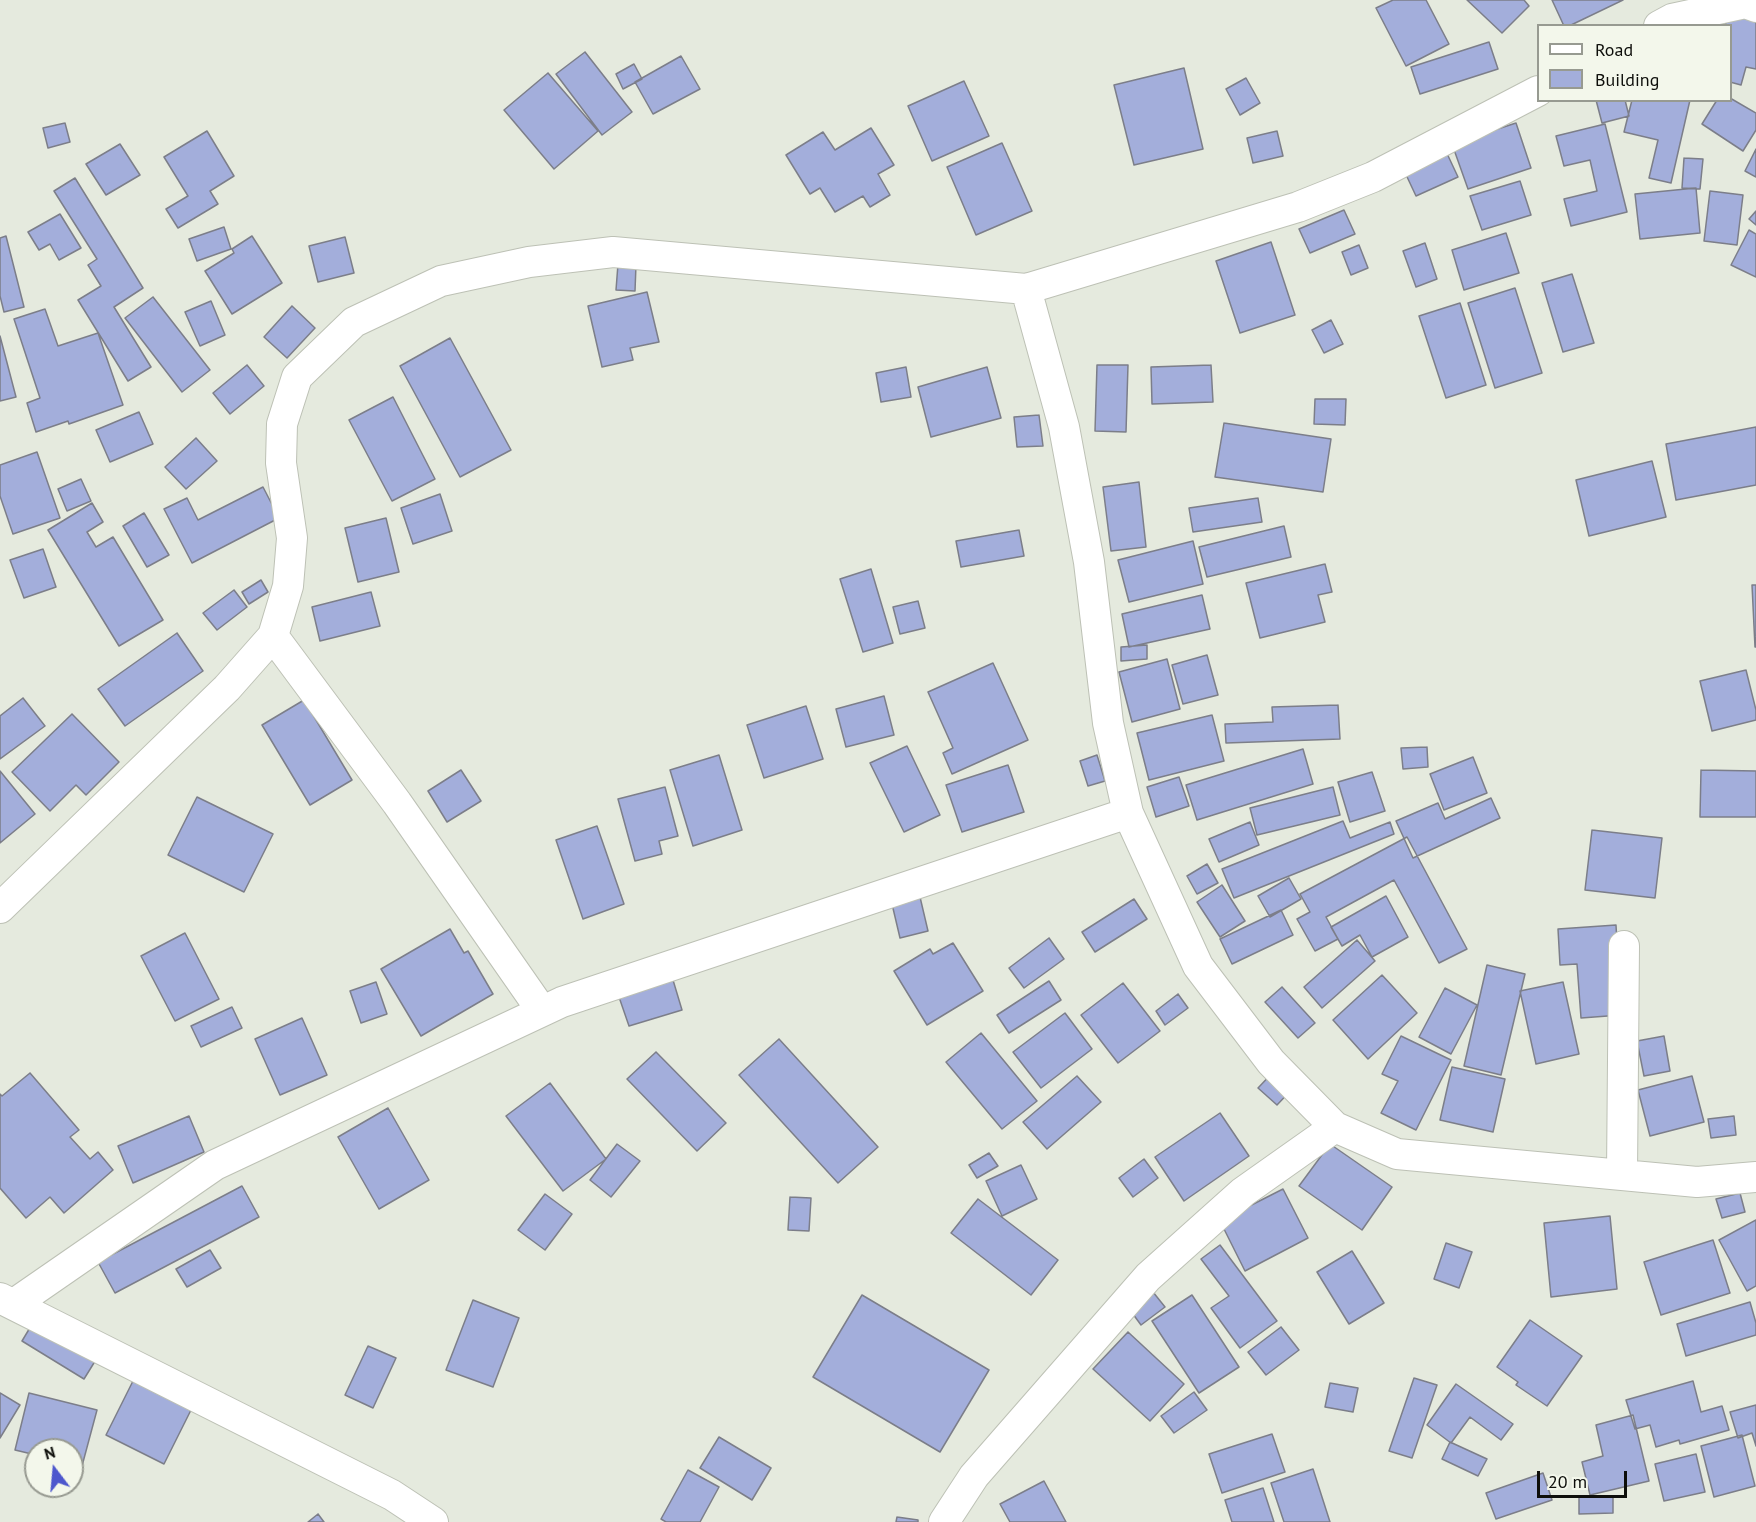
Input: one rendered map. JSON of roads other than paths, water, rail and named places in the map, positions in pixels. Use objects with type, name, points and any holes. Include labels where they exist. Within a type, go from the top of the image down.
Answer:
[{"type":"street","points":[[1666,15],[1745,3],[1756,7]]},
{"type":"street","points":[[0,908],[226,688],[273,636],[288,586],[292,538],[281,463],[282,424],[297,377],[354,322],[441,281],[529,262],[614,252],[1026,289],[1298,207],[1373,177],[1537,92]]},
{"type":"street","points":[[1026,289],[1064,427],[1089,562],[1108,723],[1128,813],[1198,966],[1271,1062],[1335,1127],[1397,1154],[1697,1182],[1756,1177]]},
{"type":"street","points":[[273,636],[397,803],[542,1011]]},
{"type":"street","points":[[7,1301],[215,1165],[542,1011],[573,998],[1128,813]]},
{"type":"street","points":[[1622,1174],[1624,946]]},
{"type":"street","points":[[944,1522],[974,1476],[1148,1278],[1243,1192],[1335,1127]]},
{"type":"street","points":[[7,1301],[392,1495],[433,1522]]}]
